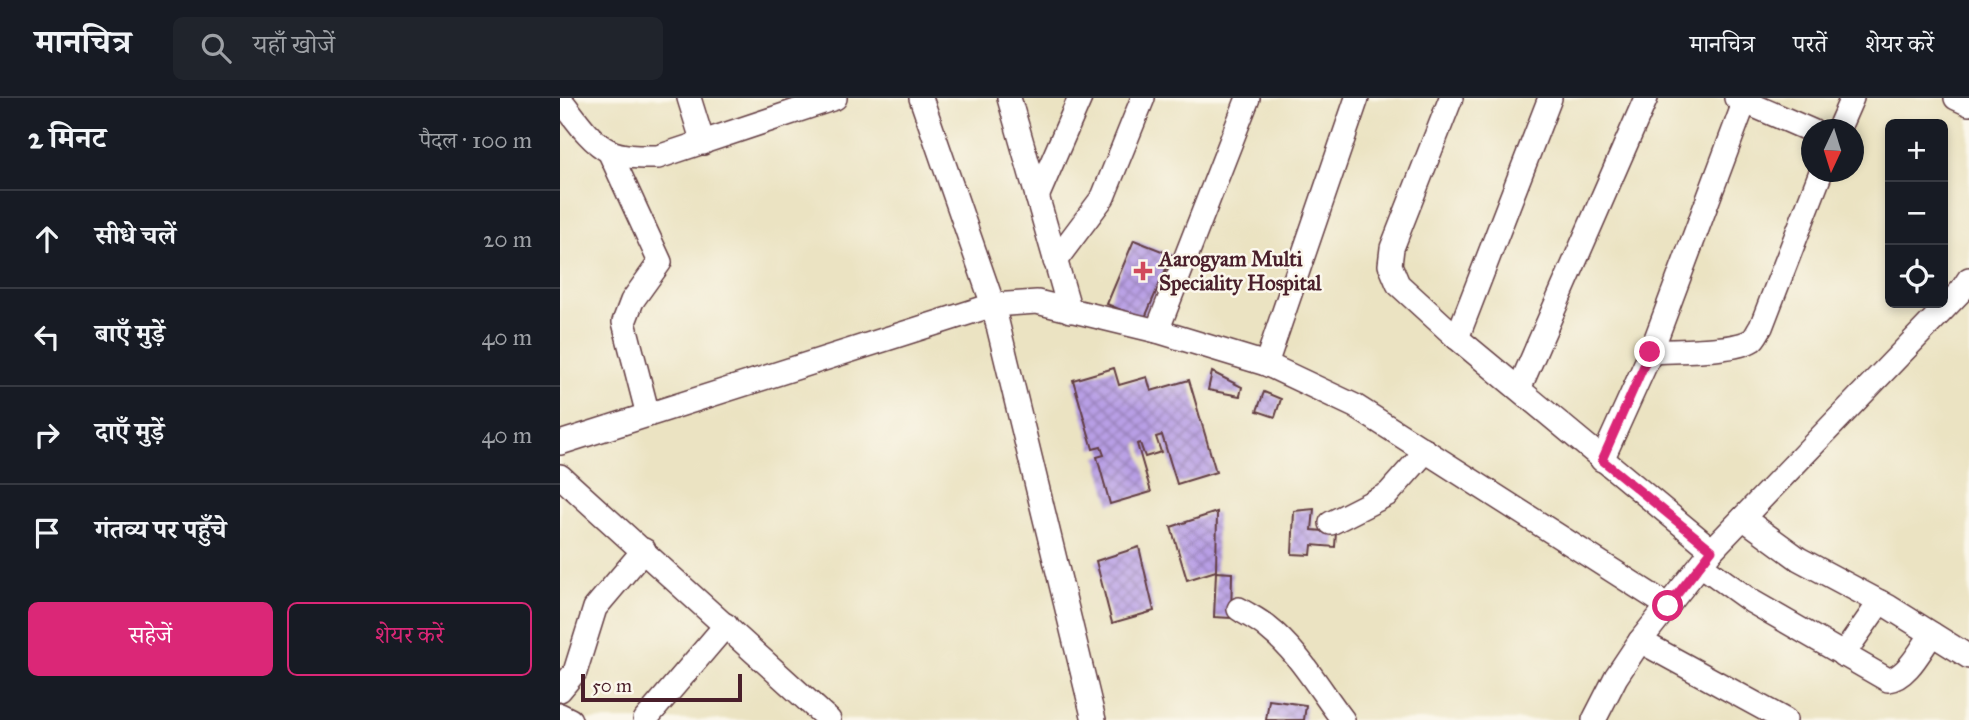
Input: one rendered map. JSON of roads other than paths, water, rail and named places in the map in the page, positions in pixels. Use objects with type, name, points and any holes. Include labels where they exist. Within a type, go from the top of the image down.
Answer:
[{"type":"street","points":[[689,98],[703,142]]},
{"type":"street","points":[[609,151],[631,156],[658,157],[835,98]]},
{"type":"street","points":[[921,98],[993,305],[1094,720]]},
{"type":"street","points":[[1009,98],[1070,311]]},
{"type":"street","points":[[1037,197],[1080,98]]},
{"type":"street","points":[[1055,261],[1103,197],[1143,98]]},
{"type":"street","points":[[1157,331],[1248,98]]},
{"type":"street","points":[[1266,364],[1357,98]]},
{"type":"street","points":[[1451,98],[1392,248],[1390,265],[1398,284],[1457,338],[1602,460],[1751,601],[1888,680],[1896,679],[1932,634]]},
{"type":"street","points":[[1457,338],[1550,98]]},
{"type":"street","points":[[1519,390],[1646,98]]},
{"type":"street","points":[[1843,119],[1852,98]]},
{"type":"street","points":[[1956,98],[1969,104]]},
{"type":"street","points":[[560,99],[587,133],[609,151],[660,262],[632,301],[624,322],[648,415]]},
{"type":"street","points":[[1602,460],[1650,352],[1742,99],[1801,126]]},
{"type":"street","points":[[1650,352],[1727,347],[1754,339],[1817,182]]},
{"type":"street","points":[[1594,720],[1616,677],[1640,641],[1706,557],[1961,291],[1969,279]]},
{"type":"street","points":[[560,443],[993,305],[1037,302],[1157,331],[1266,364],[1355,406],[1668,606]]},
{"type":"street","points":[[1331,523],[1388,494],[1426,452]]},
{"type":"street","points":[[560,476],[830,720]]},
{"type":"street","points":[[1743,518],[1799,559],[1880,603],[1969,657]]},
{"type":"street","points":[[560,690],[575,672],[595,608],[644,550]]},
{"type":"street","points":[[1843,655],[1880,603]]},
{"type":"street","points":[[1239,609],[1267,627],[1304,665],[1343,720]]},
{"type":"street","points":[[645,720],[726,625]]},
{"type":"street","points":[[1640,641],[1760,714],[1784,720]]},
{"type":"street","points":[[560,715],[570,720]]},
{"type":"place","name":"Aarogyam Multi Speciality Hospital","points":[[1143,271]]}]
